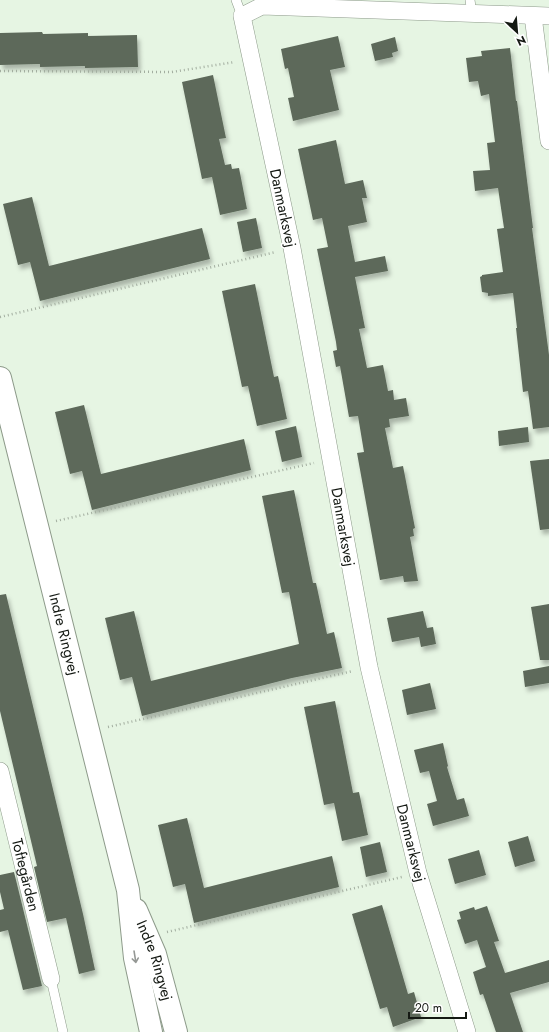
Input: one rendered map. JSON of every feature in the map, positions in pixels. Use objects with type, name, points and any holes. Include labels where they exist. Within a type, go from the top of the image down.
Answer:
[{"type":"main road","name":"Indre Ringvej","points":[[0,378],[128,890],[135,958],[152,1032]]},
{"type":"main road","name":"Indre Ringvej","points":[[128,890],[155,954],[176,1032]]},
{"type":"street","points":[[242,16],[263,3],[471,7],[541,16],[549,141]]},
{"type":"street","name":"Danmarksvej","points":[[242,16],[292,248],[369,667],[418,873],[467,1032]]},
{"type":"street","name":"Toftegården","points":[[0,772],[51,979]]},
{"type":"lane","points":[[236,0],[242,16]]},
{"type":"lane","points":[[51,979],[63,1032]]},
{"type":"path","points":[[0,71],[172,72],[251,60]]},
{"type":"path","points":[[0,317],[292,248]]},
{"type":"path","points":[[37,525],[330,459]]},
{"type":"path","points":[[88,732],[369,667]]},
{"type":"path","points":[[148,937],[418,873]]},
{"type":"building","points":[[42,32],[43,34],[88,33],[88,36],[137,35],[138,67],[85,68],[85,66],[40,67],[40,64],[0,65],[0,33]]},
{"type":"building","points":[[338,36],[345,67],[330,70],[339,110],[293,121],[288,98],[294,97],[288,68],[285,69],[281,49]]},
{"type":"building","points":[[395,37],[398,51],[392,53],[393,57],[375,61],[371,44]]},
{"type":"building","points":[[510,48],[549,355],[549,427],[533,429],[528,391],[523,392],[513,293],[488,296],[488,293],[482,292],[480,277],[482,275],[503,272],[497,229],[504,228],[498,188],[475,191],[473,171],[490,170],[487,143],[495,142],[489,94],[481,96],[478,81],[469,82],[466,58],[482,56],[481,51]]},
{"type":"building","points":[[213,75],[226,138],[219,139],[225,165],[231,164],[232,169],[239,168],[247,209],[220,215],[212,177],[202,179],[182,82]]},
{"type":"building","points":[[336,140],[345,184],[363,180],[367,198],[362,198],[367,222],[348,226],[355,262],[385,256],[388,271],[355,277],[365,328],[359,329],[367,368],[383,365],[388,391],[393,390],[394,400],[406,398],[409,416],[389,419],[390,427],[385,428],[393,468],[403,466],[415,528],[413,529],[414,536],[410,537],[418,581],[404,582],[403,576],[380,580],[357,453],[364,452],[358,416],[349,417],[340,366],[336,367],[333,351],[337,350],[336,342],[317,249],[328,247],[322,218],[313,220],[298,149]]},
{"type":"building","points":[[32,197],[49,266],[202,228],[210,259],[40,301],[30,262],[18,265],[3,204]]},
{"type":"building","points":[[256,218],[262,248],[243,252],[237,222]]},
{"type":"building","points":[[255,284],[274,377],[278,376],[287,419],[257,426],[248,386],[242,387],[222,291]]},
{"type":"building","points":[[84,405],[101,474],[244,439],[251,470],[92,510],[82,471],[70,474],[55,412]]},
{"type":"building","points":[[296,426],[302,457],[282,462],[275,431]]},
{"type":"building","points":[[528,427],[529,442],[499,446],[498,431]]},
{"type":"building","points":[[549,459],[549,529],[540,530],[530,461]]},
{"type":"building","points":[[294,490],[313,583],[316,583],[327,634],[334,632],[342,668],[292,678],[142,716],[132,677],[120,680],[105,618],[134,611],[151,681],[299,644],[289,592],[282,593],[262,496]]},
{"type":"building","points":[[6,594],[83,914],[95,970],[79,974],[66,918],[47,922],[34,867],[37,866],[0,711],[0,595]]},
{"type":"building","points":[[549,604],[549,660],[540,660],[531,607]]},
{"type":"building","points":[[423,611],[427,628],[433,627],[436,644],[421,647],[419,637],[392,642],[387,618]]},
{"type":"building","points":[[549,666],[549,683],[525,687],[523,671]]},
{"type":"building","points":[[430,683],[436,709],[407,715],[402,690]]},
{"type":"building","points":[[335,701],[353,793],[359,792],[368,835],[342,841],[334,803],[324,805],[304,707]]},
{"type":"building","points":[[443,743],[447,767],[457,800],[464,798],[469,816],[433,826],[427,804],[437,801],[429,771],[420,773],[414,750]]},
{"type":"building","points":[[187,818],[204,888],[332,856],[339,887],[194,923],[185,884],[173,887],[158,825]]},
{"type":"building","points":[[528,836],[535,861],[515,867],[508,842]]},
{"type":"building","points":[[380,842],[387,872],[366,877],[360,847]]},
{"type":"building","points":[[479,850],[486,875],[455,884],[448,859]]},
{"type":"building","points":[[14,872],[42,986],[23,990],[8,930],[0,932],[0,910],[4,909],[0,892],[0,875]]},
{"type":"building","points":[[382,905],[408,994],[414,992],[421,1017],[393,1027],[387,1007],[380,1009],[352,914]]},
{"type":"building","points":[[487,906],[499,941],[494,942],[505,973],[549,960],[549,982],[510,993],[523,1032],[496,1032],[483,994],[480,995],[473,972],[486,967],[477,940],[465,944],[457,920],[461,919],[459,912],[474,907],[475,910]]}]
